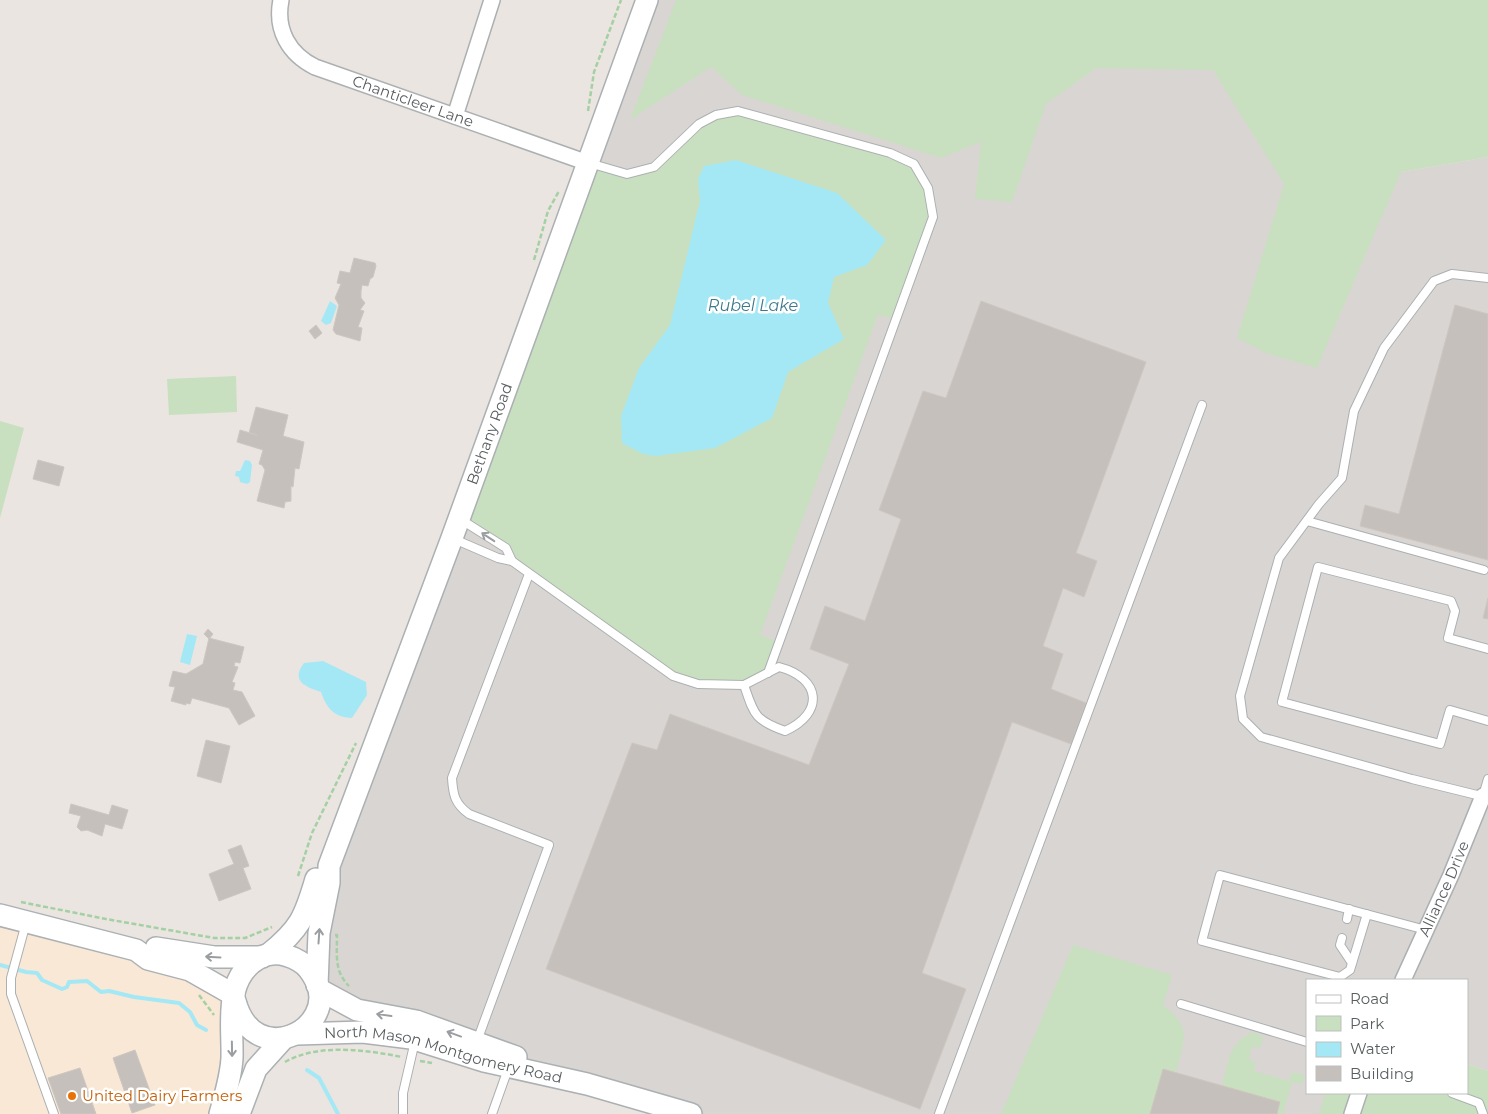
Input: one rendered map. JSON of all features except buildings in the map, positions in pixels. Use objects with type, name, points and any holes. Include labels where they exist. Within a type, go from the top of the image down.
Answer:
[{"type":"main road","name":"Bethany Road","points":[[318,987],[319,934],[329,883],[329,866],[456,528],[648,0]]},
{"type":"main road","name":"Bethany Road","points":[[266,956],[291,936],[300,925],[316,879],[329,866]]},
{"type":"main road","points":[[6,908],[26,921],[136,950],[152,948],[214,957],[289,956],[301,962],[311,972],[318,987],[316,1012],[308,1025],[291,1036],[256,1068],[240,1114]]},
{"type":"main road","points":[[136,950],[148,959],[190,970],[234,998],[238,1014],[246,1025],[263,1036],[291,1036]]},
{"type":"main road","points":[[220,1114],[232,1060],[230,1018],[234,998],[241,974],[250,964],[266,956]]},
{"type":"main road","name":"North Mason Montgomery Road","points":[[318,987],[357,1010],[416,1021],[508,1067],[587,1084]]},
{"type":"main road","name":"North Mason Montgomery Road","points":[[291,1036],[363,1032],[474,1050],[691,1114]]},
{"type":"street","name":"Chanticleer Lane","points":[[281,0],[280,20],[283,34],[290,48],[300,60],[588,163]]},
{"type":"street","points":[[455,116],[492,0]]},
{"type":"street","name":"Alliance Drive","points":[[1404,979],[1486,797]]},
{"type":"street","points":[[1352,1114],[1359,1094]]},
{"type":"lane","points":[[588,163],[627,174],[654,167],[699,124],[716,115],[738,111],[890,152],[914,164],[928,188],[933,217],[768,673]]},
{"type":"lane","points":[[1488,278],[1452,274],[1434,282],[1384,348],[1354,411],[1342,478],[1306,521],[1279,558],[1240,696],[1243,719],[1261,737],[1412,779],[1486,797],[1488,778]]},
{"type":"lane","points":[[939,1114],[1202,404]]},
{"type":"lane","points":[[1306,521],[1484,570]]},
{"type":"lane","points":[[456,528],[506,548],[512,561]]},
{"type":"lane","points":[[456,528],[498,558],[512,561],[673,676],[698,684],[744,685],[779,667],[795,672],[808,682],[813,697],[809,714],[799,725],[785,731],[769,725],[754,714],[744,685]]},
{"type":"lane","points":[[1488,649],[1448,638],[1455,611],[1451,601],[1318,567],[1282,702],[1440,744],[1450,710],[1488,721]]},
{"type":"lane","points":[[474,1050],[549,845],[469,814],[459,807],[453,794],[452,778],[529,574]]},
{"type":"lane","points":[[1366,914],[1350,970],[1340,977],[1202,942],[1220,875],[1426,930]]},
{"type":"lane","points":[[1347,919],[1349,909]]},
{"type":"lane","points":[[26,921],[11,978],[11,994],[54,1114]]},
{"type":"lane","points":[[1342,938],[1340,945],[1352,963]]},
{"type":"lane","points":[[1181,1004],[1306,1042]]},
{"type":"lane","points":[[403,1114],[403,1094],[415,1040]]},
{"type":"lane","points":[[492,1114],[508,1067]]},
{"type":"lane","points":[[1455,1094],[1479,1103],[1483,1114]]},
{"type":"path","points":[[587,114],[594,72],[620,0]]},
{"type":"path","points":[[533,266],[548,211],[560,188]]},
{"type":"path","points":[[296,883],[312,833],[356,742]]},
{"type":"path","points":[[6,908],[106,919],[214,938],[245,938],[257,935],[278,924]]},
{"type":"path","points":[[337,935],[336,962],[338,972],[343,980],[355,991]]},
{"type":"shaded area","points":[[648,0],[1474,0],[1401,172],[1488,157],[1488,1071],[1468,1064],[1468,979],[1306,979],[1306,1094],[1361,1094],[1354,1114],[692,1114],[587,1084],[318,985],[320,924]]},
{"type":"shaded area","points":[[0,915],[136,950],[235,1001],[220,1114],[0,1114]]},
{"type":"green space","points":[[676,0],[1488,0],[1488,157],[1401,172],[1317,368],[1266,353],[1237,338],[1284,184],[1213,70],[1096,68],[1046,104],[1012,202],[975,199],[981,142],[941,158],[742,95],[711,67],[630,120]]},
{"type":"green space","points":[[738,111],[914,164],[928,188],[933,217],[896,319],[878,315],[760,635],[779,642],[768,673],[744,685],[698,684],[673,676],[512,561],[506,548],[459,519],[588,163],[627,174],[654,167],[699,124]]},
{"type":"green space","points":[[236,376],[237,412],[169,415],[167,379]]},
{"type":"green space","points":[[0,421],[24,428],[0,518]]},
{"type":"green space","points":[[1073,945],[1172,975],[1163,1005],[1179,1020],[1184,1035],[1183,1043],[1176,1072],[1163,1069],[1150,1114],[1001,1114]]},
{"type":"green space","points":[[1254,1032],[1263,1037],[1260,1048],[1252,1046],[1249,1059],[1256,1062],[1254,1071],[1289,1081],[1292,1072],[1305,1075],[1302,1084],[1292,1082],[1283,1114],[1277,1114],[1280,1102],[1222,1086],[1228,1061],[1234,1047],[1245,1036]]},
{"type":"green space","points":[[1468,1064],[1488,1071],[1488,1114],[1319,1114],[1325,1094],[1468,1094]]},
{"type":"water","name":"Rubel Lake","points":[[736,160],[837,193],[886,240],[867,265],[834,277],[828,303],[844,339],[788,372],[772,418],[715,448],[656,456],[643,454],[622,443],[621,416],[639,368],[670,325],[700,201],[698,179],[704,166]]},
{"type":"water","points":[[330,301],[337,306],[331,323],[326,325],[321,321]]},
{"type":"water","points":[[245,460],[250,461],[252,465],[250,482],[247,484],[240,482],[239,477],[235,476],[236,471],[240,471]]},
{"type":"water","points":[[187,634],[197,636],[190,665],[180,662]]},
{"type":"water","points":[[323,661],[366,682],[367,695],[352,718],[336,714],[326,703],[321,692],[310,688],[299,679],[300,669],[304,663]]},
{"type":"waterway","points":[[0,965],[37,973],[42,980],[62,989],[67,987],[69,982],[87,981],[101,992],[109,991],[134,997],[179,1003],[190,1012],[197,1025],[206,1030]]},
{"type":"waterway","points":[[307,1070],[319,1078],[338,1114]]},
{"type":"place","name":"United Dairy Farmers","points":[[72,1096]]}]
